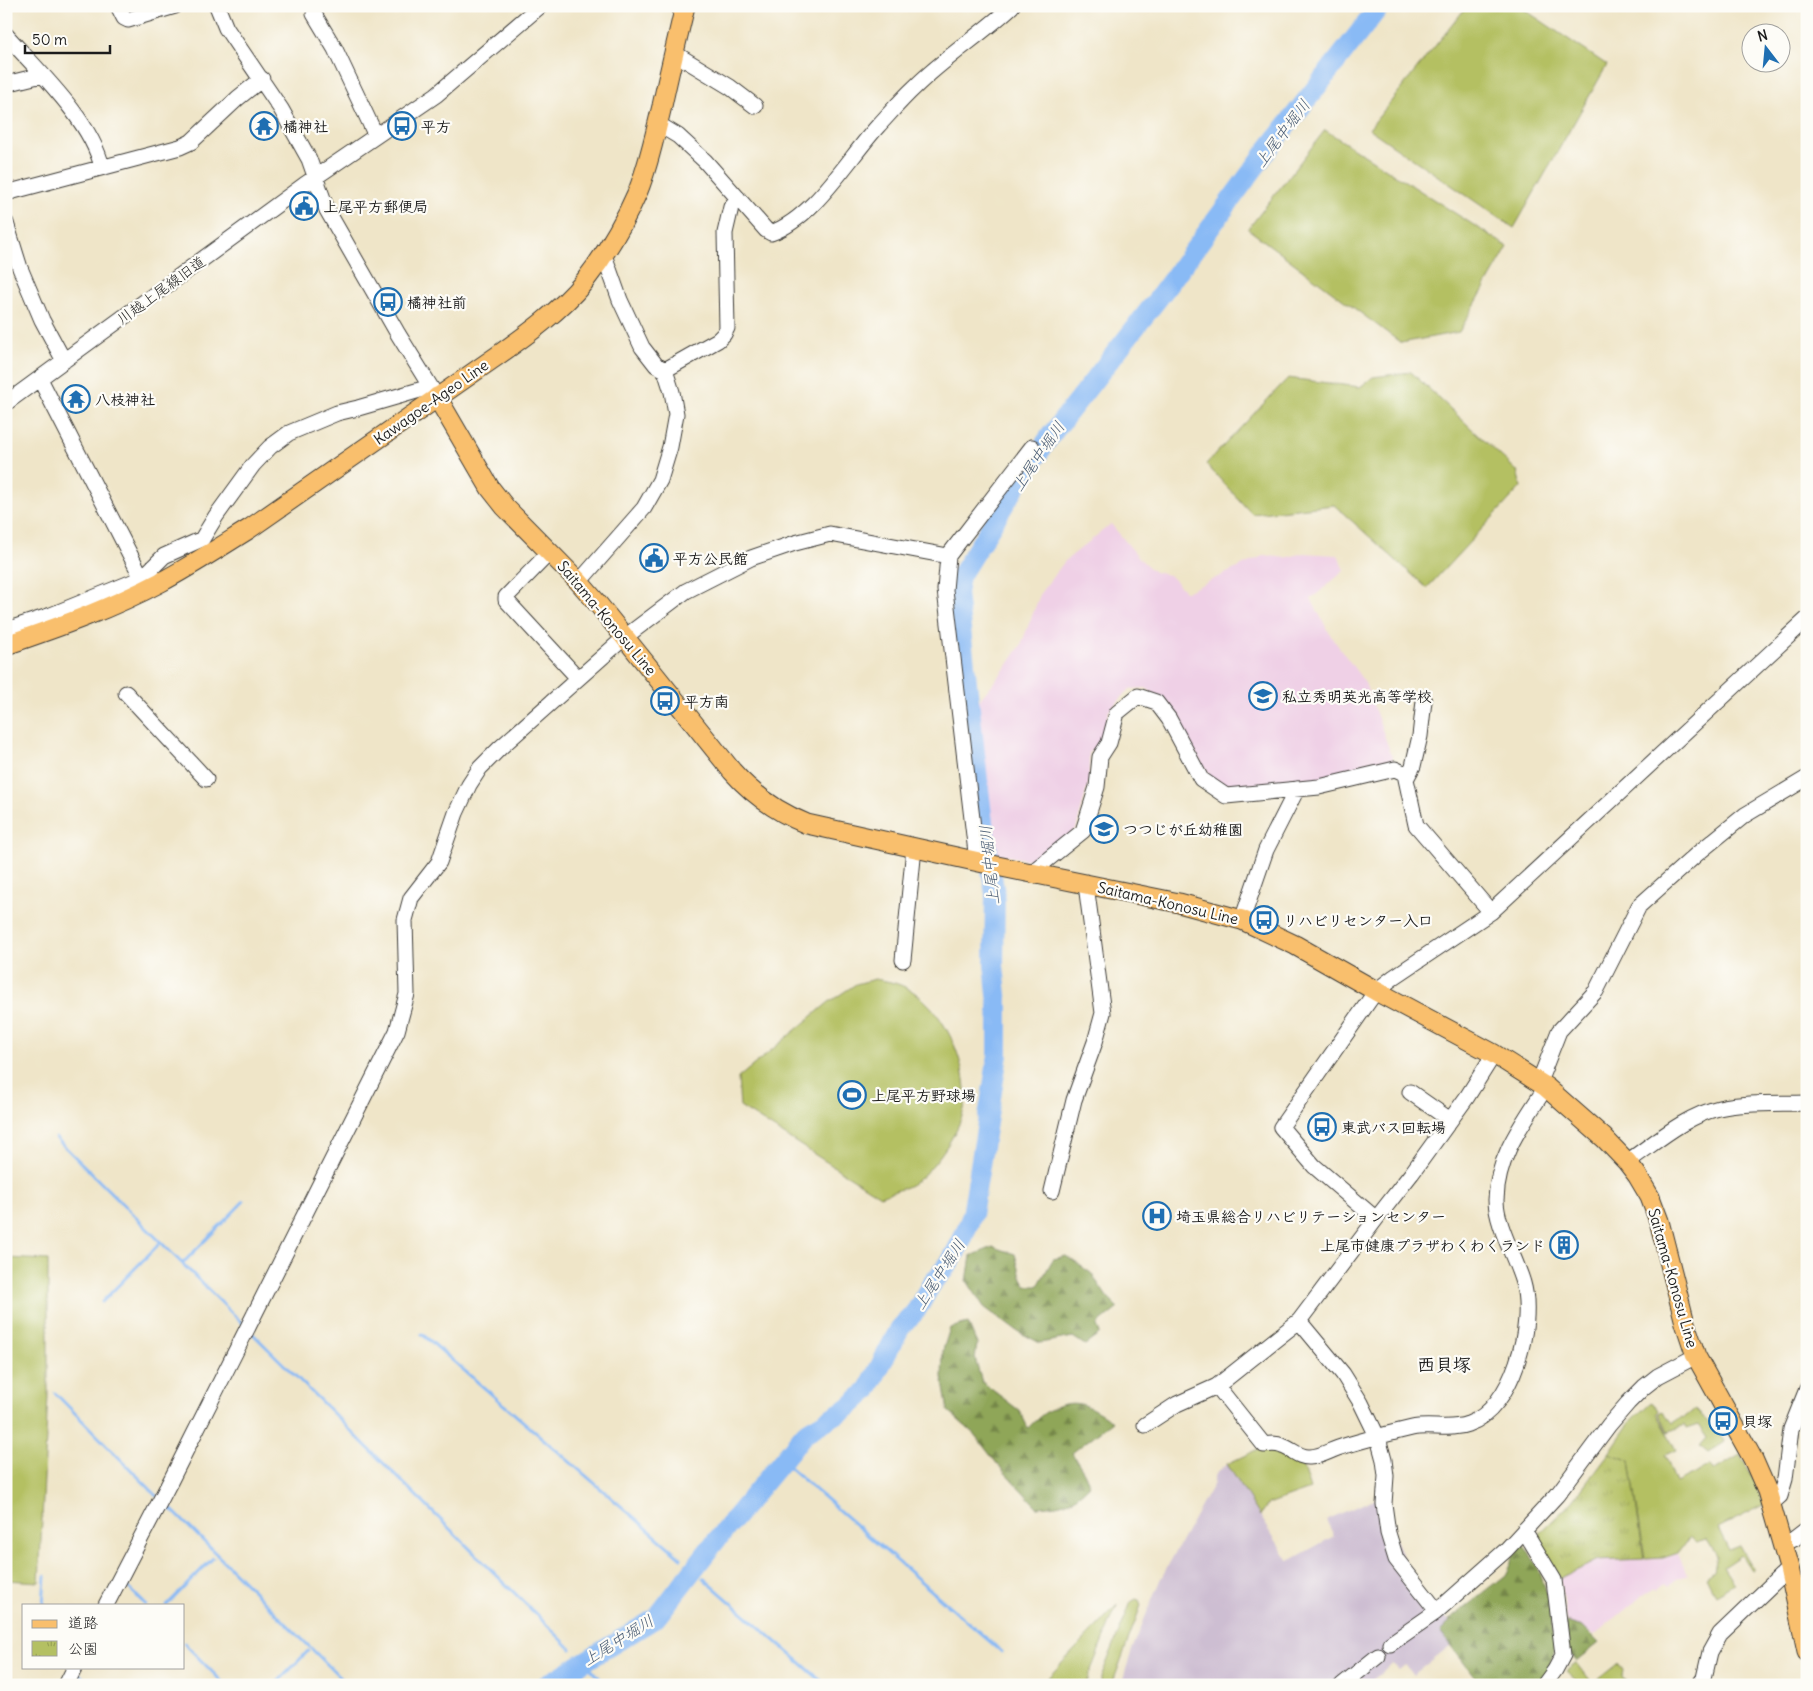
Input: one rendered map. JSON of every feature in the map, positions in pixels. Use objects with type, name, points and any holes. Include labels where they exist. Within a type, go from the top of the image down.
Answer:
[{"type":"main road","name":"Kawagoe-Ageo Line","points":[[6,645],[107,607],[160,582],[249,529],[434,392],[498,356],[543,320],[582,283],[604,255],[629,211],[639,188],[658,124],[684,6]]},
{"type":"main road","name":"Saitama-Konosu Line","points":[[434,392],[490,488],[504,507],[579,582],[746,788],[786,816],[807,824],[986,864],[1199,908],[1242,920],[1295,945],[1494,1054],[1542,1084],[1604,1138],[1627,1162],[1644,1186],[1659,1220],[1696,1356],[1753,1459],[1771,1504],[1789,1568],[1807,1652]]},
{"type":"street","points":[[118,6],[124,18],[128,20],[176,6]]},
{"type":"street","points":[[6,630],[66,609],[142,578],[164,556],[202,539],[245,476],[277,440],[289,432],[337,413],[434,392],[330,216],[309,159],[262,79],[226,28],[217,6]]},
{"type":"street","name":"川越上尾線旧道","points":[[6,403],[316,177],[454,81],[540,6]]},
{"type":"street","points":[[658,124],[678,136],[705,161],[766,230],[771,233],[798,218],[826,190],[878,126],[914,88],[941,63],[1012,6]]},
{"type":"street","points":[[314,14],[335,49],[376,136]]},
{"type":"street","points":[[6,35],[42,75],[86,130],[100,156],[102,167]]},
{"type":"street","points":[[674,53],[730,87],[755,106]]},
{"type":"street","points":[[6,84],[42,75]]},
{"type":"street","points":[[6,193],[164,152],[191,142],[238,98],[262,79]]},
{"type":"street","points":[[665,370],[718,340],[727,328],[725,233],[731,207],[738,198]]},
{"type":"street","points":[[6,224],[23,276],[42,320],[64,361]]},
{"type":"street","points":[[579,582],[644,508],[660,480],[670,447],[676,414],[665,370],[656,365],[642,347],[620,300],[604,255]]},
{"type":"street","points":[[40,379],[142,578]]},
{"type":"street","points":[[986,864],[945,590],[948,556],[1032,446]]},
{"type":"street","points":[[107,1604],[397,1031],[407,994],[405,920],[411,898],[439,862],[461,802],[480,768],[625,637],[686,591],[751,558],[795,543],[830,534],[948,556]]},
{"type":"street","points":[[550,552],[506,597],[506,600],[578,678]]},
{"type":"street","points":[[1376,1219],[1314,1166],[1281,1127],[1376,991],[1394,976],[1491,912],[1807,619]]},
{"type":"street","points":[[126,693],[206,779]]},
{"type":"street","points":[[1031,873],[1083,831],[1097,787],[1100,757],[1108,743],[1117,713],[1138,696],[1156,702],[1169,719],[1201,778],[1226,796],[1319,787],[1395,769],[1408,775]]},
{"type":"street","points":[[1424,701],[1420,736],[1413,766],[1406,779],[1416,825],[1491,912]]},
{"type":"street","points":[[1217,1386],[1264,1445],[1282,1446],[1304,1457],[1310,1457],[1414,1428],[1444,1428],[1467,1425],[1480,1419],[1493,1408],[1503,1395],[1519,1354],[1526,1319],[1526,1299],[1523,1282],[1496,1209],[1498,1184],[1510,1144],[1542,1084],[1559,1031],[1596,991],[1640,906],[1696,854],[1745,815],[1807,778]]},
{"type":"street","points":[[1242,920],[1266,850],[1297,789]]},
{"type":"street","points":[[903,960],[914,848]]},
{"type":"street","points":[[1052,1190],[1074,1100],[1104,1013],[1086,885]]},
{"type":"street","points":[[1145,1425],[1177,1404],[1217,1386],[1299,1320],[1412,1173],[1494,1054]]},
{"type":"street","points":[[1410,1092],[1450,1120]]},
{"type":"street","points":[[1627,1162],[1674,1129],[1698,1116],[1719,1108],[1807,1103]]},
{"type":"street","points":[[1299,1320],[1343,1374],[1361,1403],[1378,1438],[1386,1476],[1385,1514],[1388,1533],[1396,1559],[1438,1611]]},
{"type":"street","points":[[1390,1644],[1438,1611],[1500,1556],[1557,1495],[1628,1403],[1658,1376],[1696,1356]]},
{"type":"street","points":[[1771,1504],[1780,1496],[1785,1480],[1791,1429],[1807,1389]]},
{"type":"street","points":[[1782,1544],[1807,1529]]},
{"type":"street","points":[[1524,1530],[1554,1580],[1563,1655],[1544,1685]]},
{"type":"street","points":[[1699,1685],[1704,1678],[1710,1652],[1720,1634],[1789,1568]]},
{"type":"street","points":[[1342,1685],[1378,1656]]},
{"type":"street","points":[[66,1685],[74,1668]]},
{"type":"shaded area","name":"私立秀明英光高等学校","points":[[1111,524],[1141,560],[1154,572],[1169,575],[1186,592],[1265,555],[1285,558],[1303,553],[1338,555],[1345,570],[1311,599],[1331,636],[1365,683],[1394,762],[1317,782],[1229,787],[1212,780],[1165,703],[1146,688],[1130,689],[1108,712],[1103,738],[1089,753],[1089,781],[1076,829],[1035,861],[994,853],[976,704],[1007,666],[1021,645],[1041,592],[1065,561]]},
{"type":"shaded area","points":[[1227,1464],[1289,1561],[1334,1536],[1326,1520],[1381,1496],[1381,1509],[1422,1599],[1450,1622],[1451,1645],[1413,1675],[1405,1665],[1399,1670],[1393,1664],[1366,1685],[1361,1679],[1354,1685],[1121,1685],[1132,1650],[1160,1580],[1214,1483],[1216,1473]]},
{"type":"shaded area","points":[[1678,1554],[1687,1574],[1675,1580],[1669,1586],[1666,1583],[1659,1589],[1656,1587],[1639,1598],[1594,1636],[1583,1627],[1566,1622],[1560,1579],[1596,1561],[1663,1559]]},
{"type":"green space","points":[[1467,6],[1519,6],[1607,65],[1514,228],[1369,129]]},
{"type":"green space","points":[[1325,130],[1508,247],[1459,332],[1401,343],[1248,229]]},
{"type":"green space","points":[[1411,372],[1517,471],[1521,487],[1427,588],[1334,505],[1252,514],[1206,464],[1288,378],[1360,387],[1373,377]]},
{"type":"green space","name":"上尾平方野球場","points":[[875,979],[905,987],[919,995],[931,1007],[950,1036],[962,1070],[965,1087],[965,1103],[959,1124],[939,1157],[923,1176],[911,1184],[880,1196],[740,1107],[738,1078],[829,1002],[856,984]]},
{"type":"green space","points":[[993,1247],[1015,1254],[1026,1286],[1038,1286],[1053,1259],[1066,1256],[1091,1273],[1107,1297],[1118,1308],[1097,1325],[1100,1334],[1085,1345],[1073,1337],[1040,1343],[1015,1330],[984,1307],[967,1281],[971,1256]]},
{"type":"green space","points":[[6,1258],[48,1260],[48,1394],[39,1582],[6,1580]]},
{"type":"green space","points":[[968,1323],[977,1344],[975,1359],[982,1382],[1020,1411],[1028,1428],[1051,1409],[1072,1403],[1088,1406],[1113,1421],[1072,1453],[1090,1485],[1072,1500],[1060,1504],[1037,1507],[998,1465],[974,1434],[948,1411],[942,1377],[943,1350],[950,1328]]},
{"type":"green space","points":[[1651,1402],[1659,1411],[1657,1413],[1676,1450],[1665,1455],[1676,1483],[1710,1466],[1713,1471],[1740,1455],[1751,1474],[1764,1505],[1718,1528],[1729,1550],[1740,1546],[1753,1569],[1751,1570],[1741,1555],[1723,1567],[1734,1584],[1715,1595],[1706,1577],[1714,1571],[1717,1555],[1707,1539],[1697,1542],[1690,1536],[1678,1553],[1663,1558],[1645,1559],[1630,1461],[1609,1453],[1630,1422]]},
{"type":"green space","points":[[1695,1409],[1725,1442],[1708,1453],[1700,1446],[1707,1438],[1698,1425],[1686,1429],[1684,1425],[1668,1432],[1659,1413],[1662,1411],[1673,1424]]},
{"type":"green space","points":[[1256,1450],[1280,1452],[1301,1461],[1310,1489],[1268,1504],[1260,1516],[1227,1464]]},
{"type":"green space","points":[[1609,1453],[1630,1461],[1644,1559],[1596,1561],[1560,1579],[1538,1537],[1573,1501]]},
{"type":"green space","points":[[1522,1544],[1539,1570],[1550,1602],[1554,1653],[1547,1670],[1536,1685],[1469,1685],[1468,1683],[1475,1677],[1440,1632],[1450,1622],[1449,1620],[1506,1575],[1512,1563],[1513,1549]]},
{"type":"green space","points":[[1136,1599],[1139,1600],[1141,1605],[1112,1685],[1101,1685],[1101,1677],[1131,1602]]},
{"type":"green space","points":[[1117,1605],[1085,1685],[1041,1685]]},
{"type":"green space","points":[[1566,1622],[1583,1627],[1599,1643],[1577,1661],[1573,1656],[1569,1657]]},
{"type":"green space","points":[[1577,1663],[1593,1684],[1618,1664],[1623,1670],[1622,1676],[1629,1685],[1581,1685],[1566,1671]]},
{"type":"waterway","name":"上尾中堀川","points":[[546,1685],[656,1618],[710,1548],[805,1433],[849,1407],[867,1391],[900,1328],[916,1311],[931,1285],[951,1261],[962,1240],[972,1215],[998,1055],[998,1004],[994,965],[995,894],[982,815],[957,593],[960,576],[1016,486],[1051,435],[1160,296],[1269,148],[1380,6]]},
{"type":"waterway","points":[[56,1138],[243,1324]]},
{"type":"waterway","points":[[183,1263],[244,1201]]},
{"type":"waterway","points":[[102,1302],[161,1242]]},
{"type":"waterway","points":[[251,1332],[571,1649]]},
{"type":"waterway","points":[[422,1334],[681,1558]]},
{"type":"waterway","points":[[55,1393],[157,1496]]},
{"type":"waterway","points":[[789,1467],[1002,1652]]},
{"type":"waterway","points":[[165,1503],[348,1685]]},
{"type":"waterway","points":[[168,1604],[213,1558]]},
{"type":"waterway","points":[[43,1604],[45,1576]]},
{"type":"waterway","points":[[703,1578],[826,1685]]},
{"type":"waterway","points":[[126,1585],[145,1604]]},
{"type":"waterway","points":[[185,1644],[225,1685]]},
{"type":"waterway","points":[[275,1685],[308,1651]]},
{"type":"waterway","points":[[591,1669],[606,1685]]},
{"type":"waterway","points":[[78,1673],[90,1685]]},
{"type":"place","name":"橘神社","points":[[264,126]]},
{"type":"place","name":"平方","points":[[402,126]]},
{"type":"place","name":"上尾平方郵便局","points":[[304,206]]},
{"type":"place","name":"橘神社前","points":[[388,302]]},
{"type":"place","name":"八枝神社","points":[[76,399]]},
{"type":"place","name":"平方公民館","points":[[654,558]]},
{"type":"place","name":"私立秀明英光高等学校","points":[[1263,696]]},
{"type":"place","name":"平方南","points":[[665,701]]},
{"type":"place","name":"つつじが丘幼稚園","points":[[1104,829]]},
{"type":"place","name":"リハビリセンター入口","points":[[1264,920]]},
{"type":"place","name":"上尾平方野球場","points":[[852,1095]]},
{"type":"place","name":"東武バス回転場","points":[[1322,1127]]},
{"type":"place","name":"埼玉県総合リハビリテーションセンター","points":[[1157,1216]]},
{"type":"place","name":"上尾市健康プラザわくわくランド","points":[[1564,1245]]},
{"type":"place","name":"貝塚","points":[[1723,1421]]},
{"type":"district","name":"西貝塚","points":[[1444,1364]]}]
